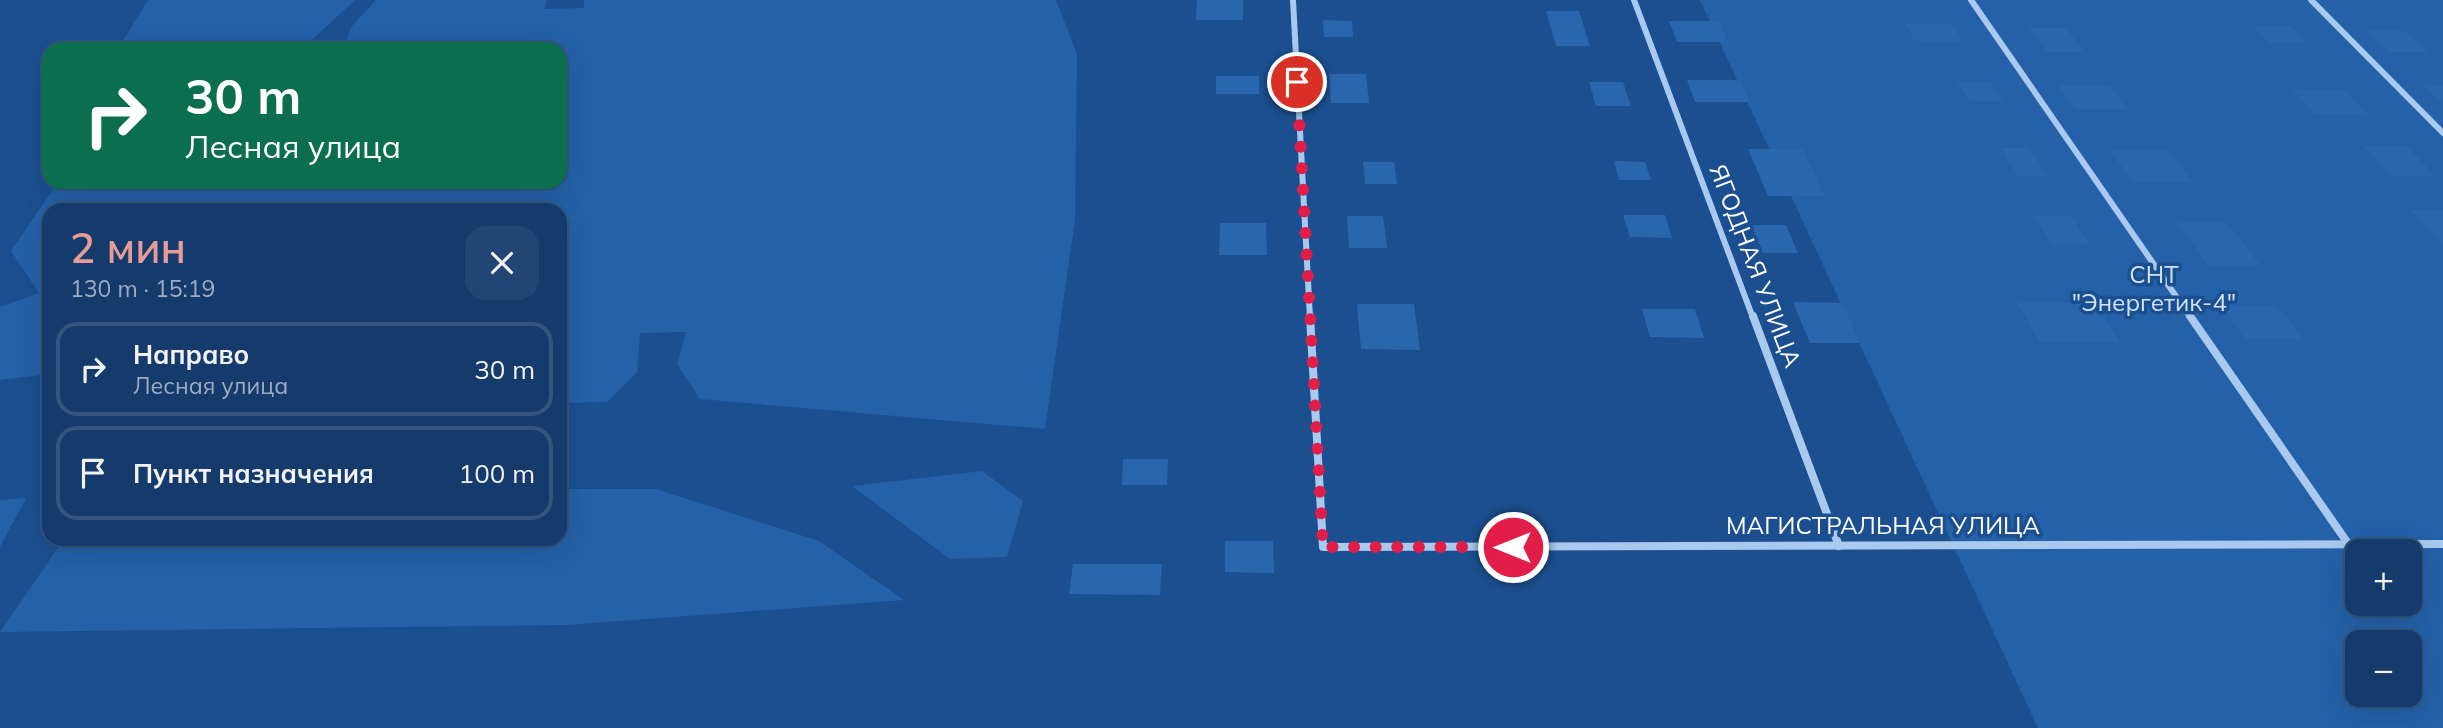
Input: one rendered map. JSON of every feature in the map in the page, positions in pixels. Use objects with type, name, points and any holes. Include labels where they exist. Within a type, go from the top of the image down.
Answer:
[{"type":"street","name":"МАГИСТРАЛЬНАЯ УЛИЦА","points":[[1293,0],[1323,547],[2345,542]]},
{"type":"street","name":"ЯГОДНАЯ УЛИЦА","points":[[1634,0],[1839,546]]},
{"type":"street","points":[[1971,0],[2345,539]]},
{"type":"street","points":[[2311,0],[2443,133]]},
{"type":"street","name":"МАГИСТРАЛЬНАЯ УЛИЦА","points":[[2422,544],[2443,544]]},
{"type":"green space","points":[[148,0],[355,0],[310,42],[122,42]]},
{"type":"green space","points":[[376,0],[547,0],[544,9],[584,8],[584,0],[1056,0],[1077,54],[1075,220],[1045,429],[700,399],[677,364],[686,332],[640,333],[637,372],[607,402],[567,403],[567,203],[44,203],[53,189],[567,189],[567,42],[346,42],[351,27]]},
{"type":"green space","name":"СНТ \"Энергетик-4\"","points":[[1700,0],[2443,0],[2443,728],[2038,728]]},
{"type":"green space","points":[[42,205],[42,375],[0,380],[0,307],[39,293],[11,251]]},
{"type":"green space","points":[[982,471],[1023,501],[1007,557],[950,559],[852,486]]},
{"type":"green space","points":[[567,489],[656,489],[819,541],[904,600],[566,625],[0,632],[59,546],[567,546]]},
{"type":"green space","points":[[26,498],[0,547],[0,500]]},
{"type":"building","points":[[1197,0],[1243,0],[1243,20],[1196,20]]},
{"type":"building","points":[[1546,11],[1579,11],[1590,46],[1556,46]]},
{"type":"building","points":[[1323,20],[1352,21],[1353,37],[1324,37]]},
{"type":"building","points":[[1669,21],[1719,21],[1728,42],[1677,42]]},
{"type":"building","points":[[1905,24],[1952,24],[1963,41],[1915,41]]},
{"type":"building","points":[[2253,26],[2290,26],[2306,43],[2269,43]]},
{"type":"building","points":[[2029,28],[2066,28],[2084,52],[2046,52]]},
{"type":"building","points":[[2367,31],[2405,31],[2428,52],[2389,52]]},
{"type":"building","points":[[1329,74],[1366,74],[1369,103],[1331,103]]},
{"type":"building","points":[[1216,76],[1259,76],[1259,94],[1216,94]]},
{"type":"building","points":[[1687,80],[1740,80],[1750,102],[1695,102]]},
{"type":"building","points":[[1589,82],[1623,82],[1631,106],[1596,106]]},
{"type":"building","points":[[1957,82],[1990,82],[2003,101],[1969,101]]},
{"type":"building","points":[[2058,85],[2110,86],[2127,109],[2075,109]]},
{"type":"building","points":[[2423,85],[2443,85],[2443,104]]},
{"type":"building","points":[[2292,89],[2343,89],[2368,115],[2315,114]]},
{"type":"building","points":[[2364,146],[2407,146],[2435,176],[2392,176]]},
{"type":"building","points":[[2000,148],[2029,148],[2048,176],[2018,176]]},
{"type":"building","points":[[1748,149],[1803,149],[1824,196],[1768,196]]},
{"type":"building","points":[[2110,151],[2169,151],[2194,183],[2134,183]]},
{"type":"building","points":[[1614,161],[1645,162],[1651,180],[1619,180]]},
{"type":"building","points":[[1363,162],[1394,162],[1397,184],[1365,184]]},
{"type":"building","points":[[2411,210],[2443,210],[2443,245]]},
{"type":"building","points":[[1623,215],[1665,215],[1672,238],[1630,237]]},
{"type":"building","points":[[1347,216],[1383,216],[1387,248],[1349,248]]},
{"type":"building","points":[[2034,216],[2072,216],[2090,245],[2051,244]]},
{"type":"building","points":[[1220,223],[1266,223],[1267,255],[1219,255]]},
{"type":"building","points":[[2177,223],[2228,223],[2260,265],[2208,265]]},
{"type":"building","points":[[1751,225],[1786,225],[1798,253],[1763,253]]},
{"type":"building","points":[[1793,302],[1842,303],[1860,343],[1810,343]]},
{"type":"building","points":[[2017,303],[2095,303],[2120,343],[2040,342]]},
{"type":"building","points":[[1357,304],[1414,304],[1420,350],[1361,349]]},
{"type":"building","points":[[2221,305],[2277,305],[2303,339],[2245,339]]},
{"type":"building","points":[[1642,309],[1695,309],[1704,338],[1650,337]]},
{"type":"building","points":[[1123,459],[1168,459],[1167,485],[1122,485]]},
{"type":"building","points":[[1225,541],[1273,541],[1274,573],[1225,572]]},
{"type":"building","points":[[1073,564],[1162,564],[1160,595],[1069,594]]},
{"type":"route","points":[[1297,82],[1323,547],[1513,547]]}]
